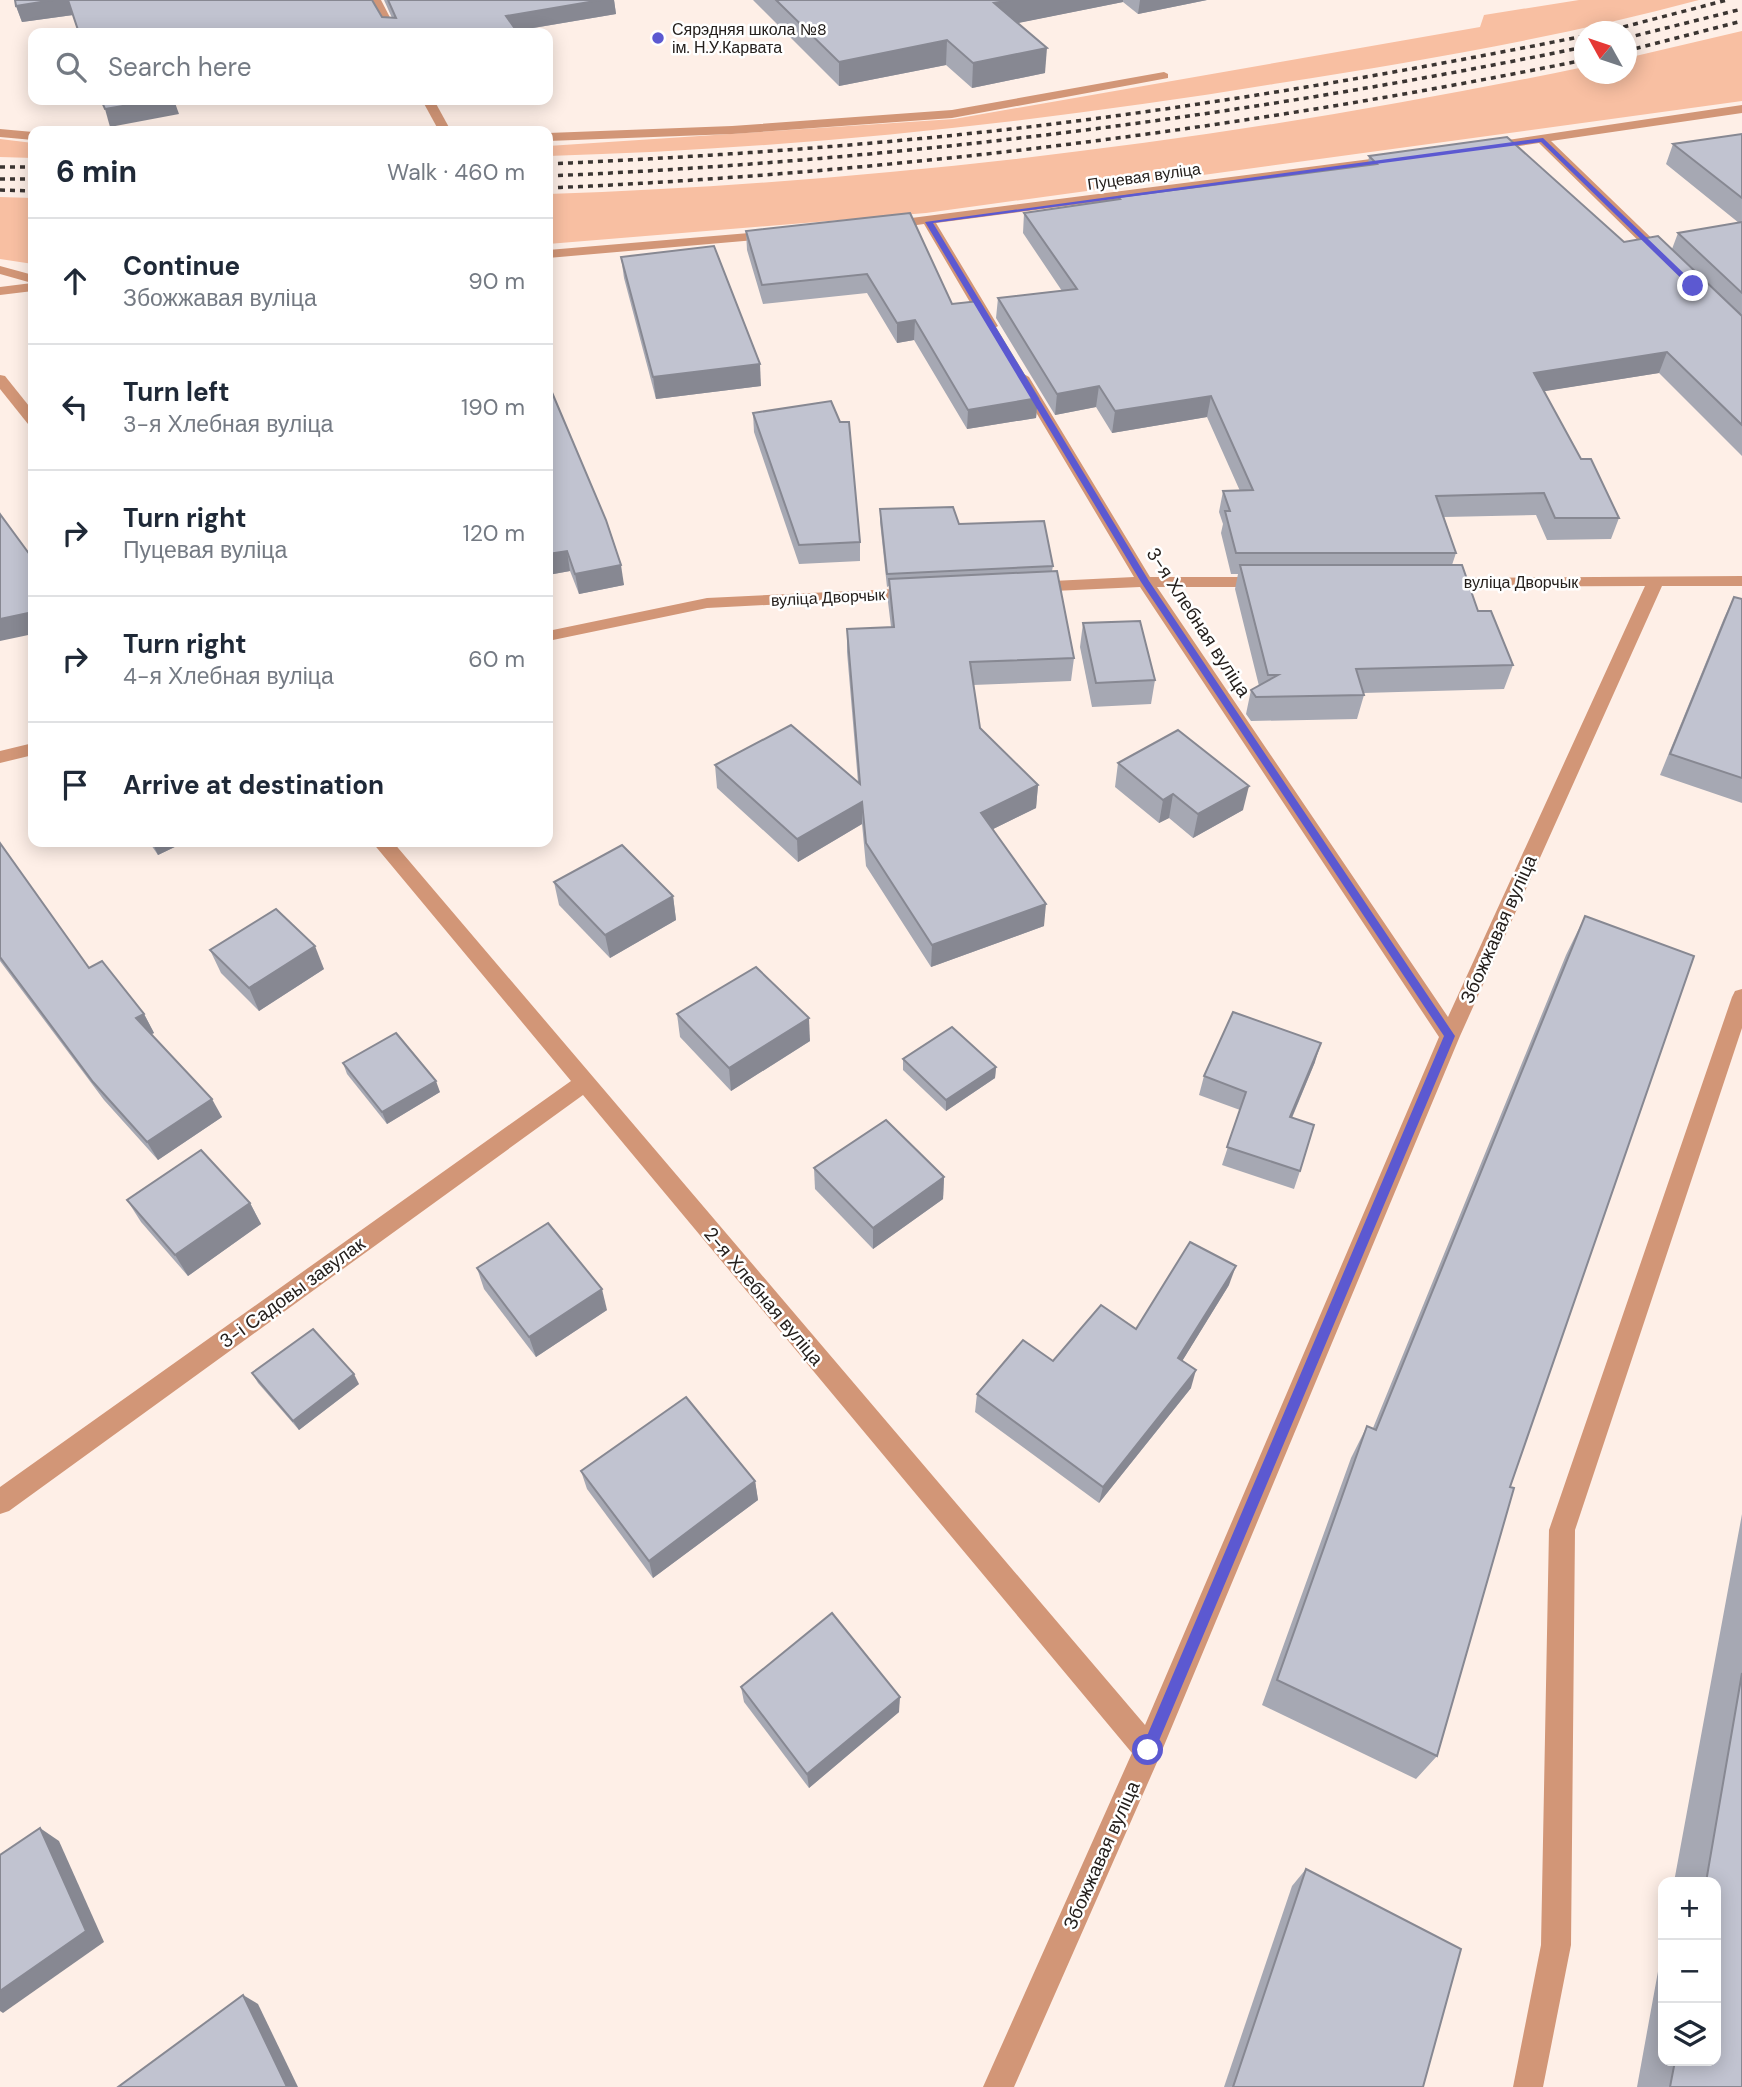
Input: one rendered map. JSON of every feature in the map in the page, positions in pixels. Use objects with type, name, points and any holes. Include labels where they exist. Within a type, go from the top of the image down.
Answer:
[{"type":"street","points":[[375,0],[390,28]]},
{"type":"street","points":[[553,138],[733,130],[952,114],[1164,76]]},
{"type":"street","points":[[431,105],[442,126]]},
{"type":"street","points":[[1474,149],[1742,109]]},
{"type":"street","points":[[0,133],[28,136]]},
{"type":"street","points":[[1543,140],[1675,268]]},
{"type":"street","name":"Пуцевая вуліца","points":[[874,227],[929,222],[1406,158]]},
{"type":"street","name":"3-я Хлебная вуліца","points":[[929,222],[1145,582],[1450,1036]]},
{"type":"street","points":[[553,254],[793,234]]},
{"type":"street","points":[[0,270],[28,278]]},
{"type":"street","points":[[0,291],[28,288]]},
{"type":"street","points":[[0,379],[28,415]]},
{"type":"street","name":"вуліца Дворчык","points":[[1420,582],[1742,581]]},
{"type":"street","points":[[1008,588],[1145,582],[1283,582]]},
{"type":"street","name":"Збожжавая вуліца","points":[[998,2087],[1148,1750],[1450,1036],[1654,583]]},
{"type":"street","name":"вуліца Дворчык","points":[[553,635],[708,603],[940,592]]},
{"type":"street","points":[[0,757],[28,750]]},
{"type":"street","name":"2-я Хлебная вуліца","points":[[386,847],[1148,1750]]},
{"type":"street","points":[[1528,2087],[1556,1945],[1562,1530],[1742,997]]},
{"type":"street","name":"3-і Садовы завулак","points":[[0,1502],[584,1083]]},
{"type":"shaded area","points":[[1579,0],[1699,0],[1612,21],[1574,21],[1574,30],[1438,57],[1098,110],[824,140],[553,156],[553,146],[954,119],[1480,27],[1484,15]]},
{"type":"shaded area","points":[[1742,31],[1742,101],[926,213],[553,244],[553,194],[809,179],[1069,153],[1328,115],[1574,69],[1574,84],[1637,84],[1637,56]]},
{"type":"shaded area","points":[[0,139],[28,142],[28,158],[0,157]]},
{"type":"shaded area","points":[[0,197],[28,198],[28,263],[0,259]]},
{"type":"building","points":[[15,0],[53,0],[16,6]]},
{"type":"building","points":[[68,0],[372,0],[382,17],[396,18],[388,0],[601,0],[506,16],[514,28],[77,28]]},
{"type":"building","points":[[776,0],[1012,0],[994,3],[1047,48],[973,63],[947,40],[839,62]]},
{"type":"building","points":[[103,105],[129,105],[105,109]]},
{"type":"building","points":[[1742,134],[1742,198],[1673,144]]},
{"type":"building","points":[[1507,137],[1624,242],[1658,236],[1742,316],[1742,425],[1667,352],[1534,373],[1581,459],[1591,459],[1619,518],[1555,518],[1544,493],[1436,496],[1456,553],[1236,553],[1225,511],[1230,511],[1223,491],[1253,490],[1211,396],[1115,411],[1099,386],[1057,394],[998,298],[1077,289],[1024,213],[1120,199],[1118,197],[1377,164],[1369,156]]},
{"type":"building","points":[[910,213],[952,304],[979,301],[1038,398],[968,410],[915,320],[897,323],[867,274],[762,285],[746,231]]},
{"type":"building","points":[[1742,222],[1742,293],[1678,233]]},
{"type":"building","points":[[714,246],[760,364],[653,377],[621,257]]},
{"type":"building","points":[[553,395],[606,520],[621,565],[575,574],[567,551],[553,553]]},
{"type":"building","points":[[831,401],[840,422],[849,422],[860,542],[799,545],[753,413]]},
{"type":"building","points":[[953,507],[959,524],[1044,521],[1053,566],[887,574],[880,509]]},
{"type":"building","points":[[0,514],[28,552],[28,613],[0,619]]},
{"type":"building","points":[[1240,565],[1462,565],[1478,611],[1491,611],[1513,665],[1356,669],[1364,695],[1256,697],[1251,690],[1278,675],[1268,675]]},
{"type":"building","points":[[1057,571],[1074,658],[970,662],[980,728],[1038,785],[981,813],[1046,904],[932,945],[866,843],[862,802],[797,839],[715,765],[791,725],[860,784],[847,629],[894,627],[889,579]]},
{"type":"building","points":[[1734,597],[1742,599],[1742,778],[1670,754]]},
{"type":"building","points":[[1140,621],[1155,680],[1096,683],[1083,623]]},
{"type":"building","points":[[1178,730],[1249,786],[1198,814],[1173,794],[1163,800],[1118,763]]},
{"type":"building","points":[[0,843],[89,968],[102,961],[144,1014],[136,1018],[212,1099],[147,1142],[93,1082],[0,957]]},
{"type":"building","points":[[622,845],[673,896],[605,935],[554,882]]},
{"type":"building","points":[[276,909],[315,946],[249,988],[210,950]]},
{"type":"building","points":[[1585,916],[1694,956],[1510,1487],[1514,1488],[1437,1756],[1277,1680],[1367,1426],[1376,1430]]},
{"type":"building","points":[[756,967],[809,1018],[729,1068],[677,1014]]},
{"type":"building","points":[[1233,1012],[1321,1043],[1290,1117],[1314,1125],[1300,1171],[1227,1147],[1246,1092],[1204,1076]]},
{"type":"building","points":[[952,1027],[996,1067],[946,1100],[903,1059]]},
{"type":"building","points":[[396,1033],[436,1081],[382,1112],[343,1063]]},
{"type":"building","points":[[886,1120],[944,1177],[873,1228],[814,1168]]},
{"type":"building","points":[[201,1150],[250,1203],[175,1255],[127,1200]]},
{"type":"building","points":[[548,1223],[602,1289],[529,1337],[477,1268]]},
{"type":"building","points":[[1190,1242],[1236,1266],[1178,1358],[1196,1370],[1103,1487],[977,1394],[1023,1340],[1053,1361],[1101,1305],[1136,1329]]},
{"type":"building","points":[[313,1329],[354,1374],[293,1421],[252,1373]]},
{"type":"building","points":[[686,1397],[755,1481],[649,1561],[581,1471]]},
{"type":"building","points":[[832,1613],[900,1697],[807,1774],[741,1687]]},
{"type":"building","points":[[1742,1673],[1742,2087],[1670,2087],[1674,2066],[1721,2066],[1721,1877],[1707,1877]]},
{"type":"building","points":[[40,1828],[86,1931],[0,1991],[0,1855]]},
{"type":"building","points":[[1306,1869],[1461,1949],[1423,2087],[1233,2087]]},
{"type":"building","points":[[243,1995],[287,2087],[118,2087]]},
{"type":"railway","points":[[1637,23],[1727,0]]},
{"type":"railway","points":[[1637,35],[1742,9]]},
{"type":"railway","points":[[1637,48],[1742,21]]},
{"type":"railway","points":[[553,164],[809,148],[1069,122],[1327,84],[1574,38]]},
{"type":"railway","points":[[553,176],[809,159],[1069,132],[1327,95],[1574,49]]},
{"type":"railway","points":[[553,188],[809,171],[1069,144],[1327,107],[1574,62]]},
{"type":"railway","points":[[0,167],[28,167]]},
{"type":"railway","points":[[0,179],[28,179]]},
{"type":"railway","points":[[0,190],[28,191]]},
{"type":"place","name":"Сярэдняя школа №8 ім. Н.У.Карвата","points":[[658,38]]},
{"type":"route","points":[[1148,1750],[1450,1036],[1145,582],[929,222],[1543,140],[1693,286]]}]
